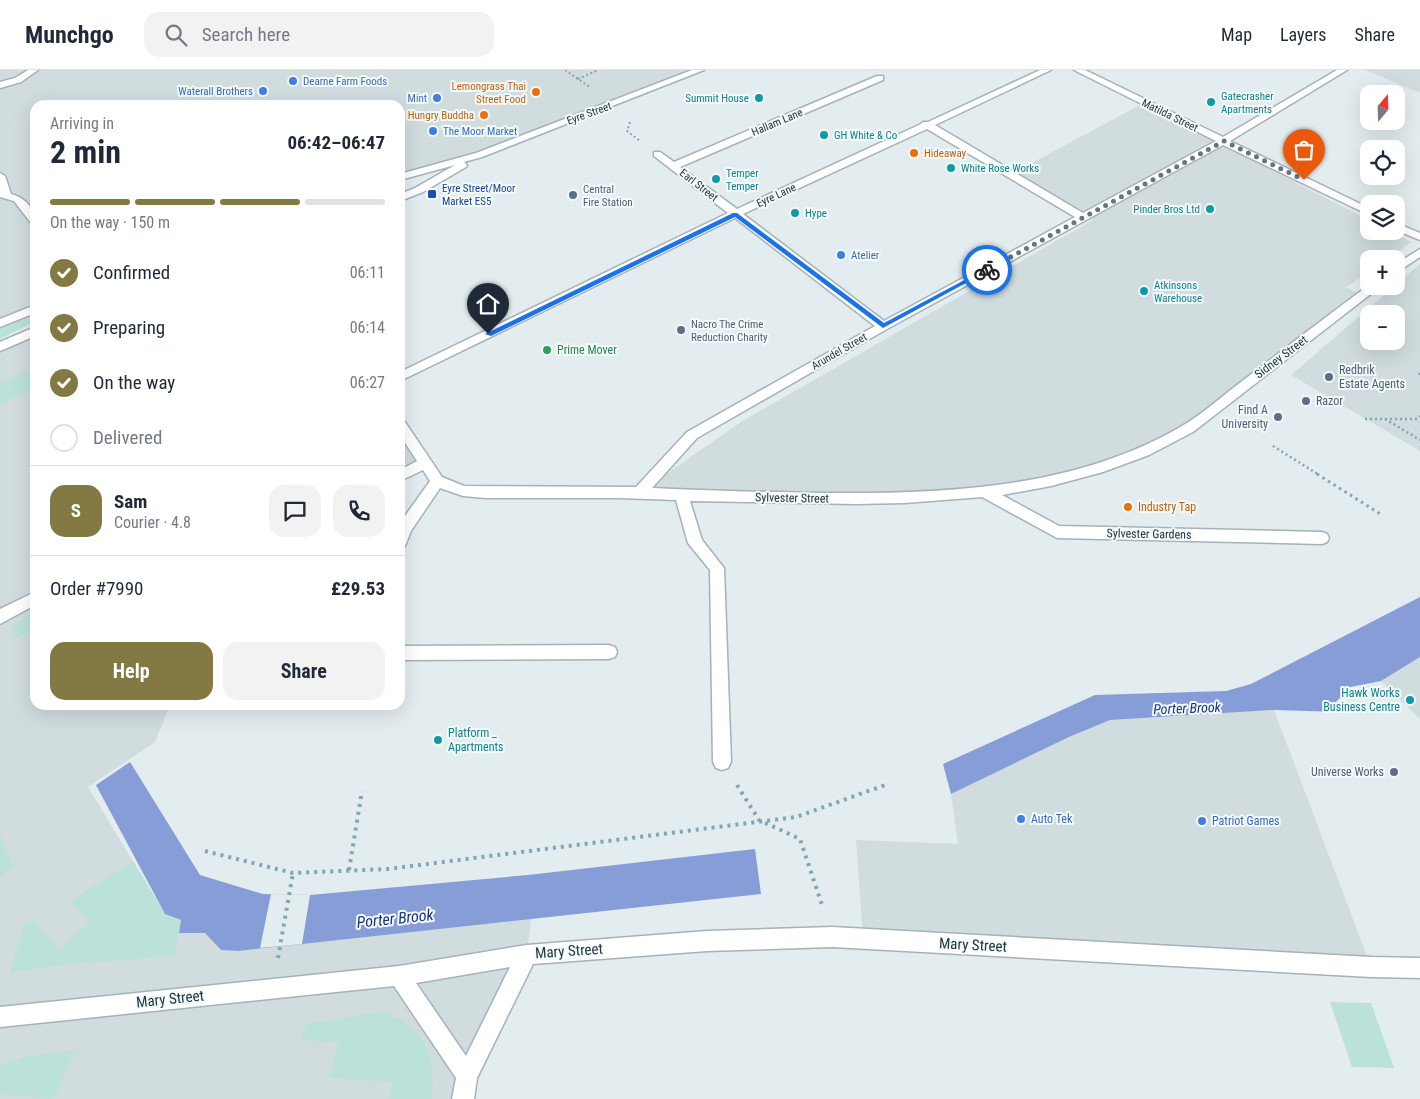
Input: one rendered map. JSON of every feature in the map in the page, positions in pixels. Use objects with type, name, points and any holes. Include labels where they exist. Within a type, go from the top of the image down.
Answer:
[{"type":"street","points":[[0,85],[18,80],[34,70]]},
{"type":"street","name":"Eyre Street","points":[[405,176],[479,155],[700,70]]},
{"type":"street","name":"Eyre Lane","points":[[405,375],[735,214],[926,124],[1047,70]]},
{"type":"street","name":"Matilda Street","points":[[1078,70],[1360,208]]},
{"type":"street","name":"Arundel Street","points":[[639,493],[692,435],[883,326],[1224,141],[1343,70]]},
{"type":"street","name":"Hallam Lane","points":[[673,166],[880,78]]},
{"type":"street","points":[[926,124],[1084,218]]},
{"type":"street","name":"Earl Street","points":[[657,154],[883,326]]},
{"type":"street","name":"Eyre Street","points":[[405,196],[419,190],[479,155]]},
{"type":"street","points":[[0,176],[3,194],[18,199],[30,215]]},
{"type":"street","points":[[1405,230],[1420,237]]},
{"type":"street","points":[[1405,263],[1420,252]]},
{"type":"street","name":"Sidney Street","points":[[1188,429],[1363,295]]},
{"type":"street","points":[[0,323],[30,311]]},
{"type":"street","points":[[0,347],[30,333]]},
{"type":"street","name":"Sylvester Street","points":[[438,481],[463,491],[480,492],[639,493],[682,496],[893,499],[987,493],[1032,485],[1093,470],[1144,452],[1188,429]]},
{"type":"street","points":[[405,432],[438,481],[405,528]]},
{"type":"street","points":[[405,473],[426,462]]},
{"type":"street","name":"Sylvester Gardens","points":[[987,493],[1057,532],[1322,538]]},
{"type":"street","points":[[682,496],[695,543],[717,568],[722,762]]},
{"type":"street","points":[[0,618],[30,601]]},
{"type":"street","points":[[405,654],[609,652]]},
{"type":"street","name":"Mary Street","points":[[0,1017],[399,976],[527,955],[706,941],[832,936],[1371,967],[1420,968]]},
{"type":"street","name":"Mary Street","points":[[463,1099],[467,1076],[527,955]]},
{"type":"street","points":[[399,976],[467,1076]]},
{"type":"path","points":[[578,79],[598,70]]},
{"type":"path","points":[[1365,419],[1417,419],[1420,416]]},
{"type":"path","points":[[1384,418],[1420,440]]},
{"type":"path","points":[[1273,446],[1382,515]]},
{"type":"path","points":[[722,762],[759,820],[800,839],[832,936]]},
{"type":"path","points":[[205,850],[293,873],[388,868],[759,820],[796,817],[888,784]]},
{"type":"path","points":[[349,870],[362,791]]},
{"type":"path","points":[[276,967],[293,873]]},
{"type":"shaded area","points":[[0,70],[700,70],[479,155],[405,176],[405,100],[30,100],[30,311],[0,323]]},
{"type":"shaded area","points":[[1365,70],[1420,70],[1420,93],[1405,87],[1405,85]]},
{"type":"shaded area","points":[[1142,104],[1360,215],[1360,240],[1405,239],[1411,242],[1400,250],[1360,250],[1360,278],[1346,287],[1362,296],[1171,439],[1032,485],[893,499],[639,493],[744,420],[1093,220],[1013,173]]},
{"type":"shaded area","points":[[1420,264],[1420,451],[1291,375],[1360,316],[1360,350],[1405,350],[1405,305],[1372,305],[1384,295],[1405,295],[1405,277]]},
{"type":"shaded area","points":[[30,333],[30,710],[168,710],[155,742],[88,787],[165,914],[181,920],[179,933],[205,933],[221,950],[238,951],[531,918],[527,955],[463,1099],[0,1099],[0,347]]},
{"type":"shaded area","points":[[405,432],[426,462],[405,473]]},
{"type":"shaded area","name":"Hawk Works Business Centre","points":[[1420,657],[1420,719],[1381,681]]},
{"type":"shaded area","points":[[1274,710],[1371,967],[863,938],[856,840],[958,844],[951,794],[1069,737],[1110,720]]},
{"type":"green space","points":[[30,317],[30,324],[0,339],[0,329]]},
{"type":"green space","points":[[30,371],[30,390],[0,404],[0,383]]},
{"type":"green space","points":[[30,615],[30,632],[17,638],[10,627]]},
{"type":"green space","points":[[0,835],[13,868],[0,876]]},
{"type":"green space","points":[[133,861],[165,914],[181,920],[174,956],[68,964],[10,972],[25,923],[35,921],[58,950],[91,922],[71,901]]},
{"type":"green space","points":[[1330,1002],[1371,1003],[1394,1068],[1352,1067]]},
{"type":"green space","points":[[380,1012],[408,1025],[424,1044],[432,1068],[432,1099],[389,1099],[393,1082],[329,1078],[338,1042],[301,1040],[307,1024]]},
{"type":"green space","points":[[75,1050],[54,1099],[0,1094],[0,1066],[24,1057]]},
{"type":"water","name":"Porter Brook","points":[[1420,597],[1420,657],[1381,681],[1350,687],[1336,702],[1342,712],[1274,710],[1110,720],[1069,737],[951,794],[943,764],[1095,695],[1226,691],[1251,684]]},
{"type":"water","name":"Porter Brook","points":[[130,762],[200,875],[263,894],[310,895],[528,875],[755,849],[761,894],[238,951],[221,950],[205,933],[179,933],[181,920],[165,914],[96,785]]},
{"type":"pier","points":[[271,894],[310,895],[302,944],[260,948]]},
{"type":"way so far","points":[[987,270],[1224,141],[1304,180]]},
{"type":"place","name":"Dearne Farm Foods","points":[[293,81]]},
{"type":"place","name":"Waterall Brothers","points":[[263,91]]},
{"type":"place","name":"Lemongrass Thai Street Food","points":[[536,92]]},
{"type":"place","name":"Mint","points":[[437,98]]},
{"type":"place","name":"Summit House","points":[[759,98]]},
{"type":"place","name":"Gatecrasher Apartments","points":[[1211,102]]},
{"type":"place","name":"Hungry Buddha","points":[[484,115]]},
{"type":"place","name":"The Moor Market","points":[[433,131]]},
{"type":"place","name":"GH White & Co","points":[[824,135]]},
{"type":"place","name":"Hideaway","points":[[914,153]]},
{"type":"place","name":"White Rose Works","points":[[951,168]]},
{"type":"place","name":"Temper Temper","points":[[716,179]]},
{"type":"place","name":"Eyre Street/Moor Market ES5","points":[[432,194]]},
{"type":"place","name":"Central Fire Station","points":[[573,195]]},
{"type":"place","name":"Pinder Bros Ltd","points":[[1210,209]]},
{"type":"place","name":"Hype","points":[[795,213]]},
{"type":"place","name":"Atelier","points":[[841,255]]},
{"type":"place","name":"Atkinsons Warehouse","points":[[1144,291]]},
{"type":"place","name":"Nacro The Crime Reduction Charity","points":[[681,330]]},
{"type":"place","name":"Prime Mover","points":[[547,350]]},
{"type":"place","name":"Redbrik Estate Agents","points":[[1329,377]]},
{"type":"place","name":"Razor","points":[[1306,401]]},
{"type":"place","name":"Find A University","points":[[1278,417]]},
{"type":"place","name":"Industry Tap","points":[[1128,507]]},
{"type":"place","name":"Hawk Works Business Centre","points":[[1410,700]]},
{"type":"place","name":"Platform _ Apartments","points":[[438,740]]},
{"type":"place","name":"Universe Works","points":[[1394,772]]},
{"type":"place","name":"Auto Tek","points":[[1021,819]]},
{"type":"place","name":"Patriot Games","points":[[1202,821]]},
{"type":"route","points":[[488,334],[735,214],[883,326],[987,270]]}]
